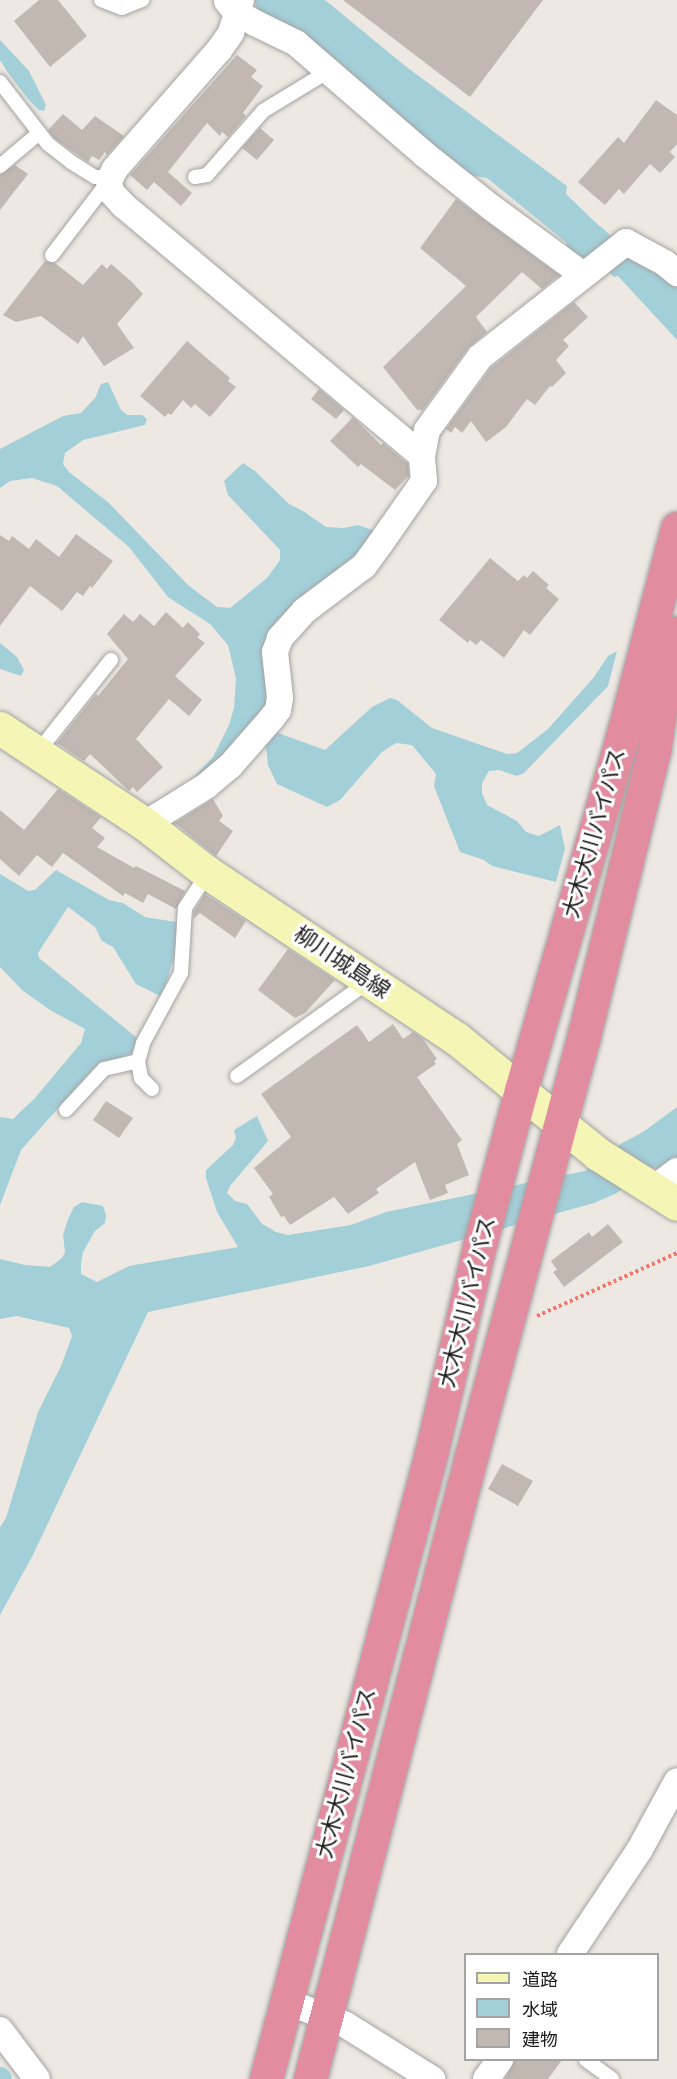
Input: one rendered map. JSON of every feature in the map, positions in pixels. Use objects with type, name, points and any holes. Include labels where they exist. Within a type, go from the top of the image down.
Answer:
[{"type":"highway","name":"大木大川バイパス","points":[[266,2079],[431,1454],[480,1244],[521,1090],[622,738],[677,528]]},
{"type":"highway","name":"大木大川バイパス","points":[[310,2079],[471,1457],[535,1227],[654,751],[663,689],[677,633]]},
{"type":"main road","name":"柳川城島線","points":[[0,728],[145,824],[208,873],[457,1039],[598,1154],[663,1187]]},
{"type":"street","points":[[422,456],[123,205],[110,181],[115,169],[219,50],[231,33],[235,4],[296,43],[327,72],[492,208],[586,270]]},
{"type":"street","points":[[145,824],[206,786],[230,766],[278,710],[280,698],[275,652],[280,638],[304,611],[364,567],[424,480],[422,456],[427,430],[480,357],[586,270],[626,242],[665,263],[677,273]]},
{"type":"street","points":[[571,1953],[640,1848],[677,1781]]},
{"type":"street","points":[[286,2001],[327,2016],[432,2079]]},
{"type":"street","points":[[0,2031],[37,2079]]},
{"type":"street","points":[[486,2079],[499,2061]]},
{"type":"lane","points":[[101,0],[122,8],[142,0]]},
{"type":"lane","points":[[195,177],[207,175],[263,111],[327,72]]},
{"type":"lane","points":[[0,82],[39,133],[70,162],[95,177],[110,181],[52,255]]},
{"type":"lane","points":[[0,166],[39,133]]},
{"type":"lane","points":[[37,753],[111,660]]},
{"type":"lane","points":[[152,1089],[141,1078],[138,1061],[143,1043],[181,973],[184,957],[185,908],[208,873]]},
{"type":"lane","points":[[237,1076],[370,981]]},
{"type":"lane","points":[[66,1110],[104,1069],[138,1061]]},
{"type":"lane","points":[[587,2061],[612,2079]]},
{"type":"path","points":[[507,1330],[677,1253]]},
{"type":"water","points":[[254,0],[325,0],[404,65],[567,186],[566,194],[594,221],[643,263],[677,286],[677,340],[618,276],[614,277],[605,268],[595,253],[584,259],[577,258],[567,249],[567,243],[487,178],[456,173],[263,23]]},
{"type":"water","points":[[0,40],[29,71],[46,105],[44,111],[39,110],[29,100],[8,73],[0,60]]},
{"type":"water","points":[[108,382],[121,410],[127,415],[142,415],[147,419],[145,425],[83,440],[65,453],[63,464],[69,472],[109,503],[188,585],[217,607],[230,608],[267,578],[280,560],[280,550],[228,495],[224,481],[243,463],[255,471],[289,504],[326,527],[344,528],[358,525],[378,532],[358,557],[287,613],[270,699],[263,722],[278,733],[325,750],[372,707],[390,698],[397,700],[432,728],[507,754],[517,753],[548,729],[594,677],[608,656],[617,651],[608,686],[524,773],[517,776],[499,770],[489,771],[482,783],[482,793],[487,805],[517,821],[526,832],[539,836],[560,825],[565,849],[556,882],[492,866],[484,860],[460,852],[434,786],[436,774],[412,745],[396,743],[382,752],[340,800],[327,807],[277,784],[268,765],[266,747],[248,738],[183,789],[213,757],[229,725],[234,708],[236,678],[228,645],[210,624],[168,597],[129,547],[57,486],[32,478],[10,481],[0,488],[0,449],[63,416],[81,413],[95,398],[101,384]]},
{"type":"water","points":[[0,643],[17,657],[24,670],[21,676],[0,669]]},
{"type":"water","points":[[56,870],[109,900],[123,903],[145,917],[176,922],[178,944],[160,996],[136,984],[113,947],[102,941],[95,927],[68,907],[38,953],[39,958],[137,1038],[132,1053],[94,1068],[21,1150],[0,1205],[0,1117],[13,1119],[35,1098],[81,1043],[85,1029],[50,1010],[22,990],[0,967],[0,874],[28,891],[35,890]]},
{"type":"water","points":[[677,1107],[677,1162],[662,1171],[655,1167],[615,1194],[594,1203],[369,1266],[148,1312],[32,1557],[0,1615],[0,1527],[6,1518],[38,1412],[61,1366],[72,1336],[69,1328],[17,1316],[0,1319],[0,1259],[25,1265],[50,1267],[62,1258],[65,1252],[63,1235],[68,1219],[74,1207],[82,1202],[103,1206],[106,1215],[105,1223],[95,1231],[83,1252],[81,1265],[81,1274],[97,1282],[129,1266],[238,1247],[217,1212],[206,1178],[206,1170],[233,1145],[236,1138],[234,1130],[257,1116],[268,1141],[230,1186],[227,1193],[235,1201],[247,1204],[262,1224],[276,1232],[288,1235],[351,1225],[386,1212],[585,1171],[622,1143],[643,1132]]},
{"type":"building","points":[[39,0],[58,0],[87,36],[50,67],[14,21]]},
{"type":"building","points":[[343,0],[543,0],[470,97]]},
{"type":"building","points":[[237,55],[257,70],[251,77],[263,86],[243,113],[246,116],[228,137],[222,132],[220,136],[207,123],[168,172],[192,193],[181,206],[154,182],[147,190],[130,175]]},
{"type":"building","points":[[656,100],[677,115],[677,144],[670,152],[675,157],[660,173],[650,164],[624,194],[619,189],[605,205],[578,182],[618,137],[624,143]]},
{"type":"building","points":[[63,114],[82,130],[95,116],[124,136],[107,155],[105,152],[99,160],[92,156],[88,162],[54,138],[48,130]]},
{"type":"building","points":[[260,128],[274,140],[257,160],[242,148]]},
{"type":"building","points":[[15,165],[28,174],[0,210],[0,175]]},
{"type":"building","points":[[456,199],[559,275],[542,289],[522,272],[476,317],[487,332],[468,348],[422,411],[419,409],[418,411],[383,367],[466,286],[420,248]]},
{"type":"building","points":[[45,261],[55,263],[83,285],[102,264],[107,269],[111,264],[132,282],[143,294],[117,324],[134,348],[104,366],[83,336],[78,344],[41,316],[16,322],[3,315]]},
{"type":"building","points":[[574,302],[588,317],[563,340],[569,346],[556,360],[566,373],[552,387],[550,386],[535,405],[527,399],[506,427],[486,442],[471,421],[462,433],[455,427],[451,433],[446,429],[491,368]]},
{"type":"building","points":[[187,341],[230,378],[228,381],[236,387],[210,417],[195,404],[191,408],[183,400],[171,415],[168,413],[165,417],[140,396]]},
{"type":"building","points":[[319,389],[344,410],[336,419],[311,399]]},
{"type":"building","points":[[353,417],[381,445],[383,443],[408,464],[409,475],[395,490],[361,464],[358,467],[330,441]]},
{"type":"building","points":[[76,534],[113,561],[92,588],[90,586],[83,596],[77,592],[62,611],[30,586],[0,626],[0,535],[9,541],[12,536],[29,549],[36,539],[59,557]]},
{"type":"building","points":[[490,558],[518,581],[524,575],[527,578],[533,571],[549,585],[546,588],[559,599],[530,635],[524,630],[504,658],[481,640],[476,645],[470,640],[468,643],[439,620]]},
{"type":"building","points":[[166,612],[183,628],[188,622],[200,634],[197,637],[205,643],[175,676],[202,700],[189,716],[169,699],[136,739],[163,767],[137,792],[133,787],[129,791],[90,754],[84,761],[57,743],[96,694],[98,696],[128,659],[107,634],[124,614],[133,622],[140,614],[154,626]]},
{"type":"building","points":[[58,789],[101,817],[92,828],[105,838],[97,847],[134,868],[136,866],[185,891],[176,909],[148,894],[143,903],[125,893],[123,896],[63,853],[52,867],[37,855],[19,876],[0,859],[0,810],[24,830]]},
{"type":"building","points":[[213,799],[223,816],[219,821],[233,831],[216,856],[175,823]]},
{"type":"building","points":[[205,894],[246,921],[235,938],[200,913],[193,919],[194,911]]},
{"type":"building","points":[[288,949],[335,980],[305,1013],[295,1018],[258,990]]},
{"type":"building","points":[[393,1024],[403,1039],[413,1032],[423,1039],[437,1059],[434,1061],[436,1064],[417,1077],[462,1140],[457,1144],[469,1175],[445,1185],[448,1193],[430,1200],[415,1162],[376,1189],[379,1193],[348,1214],[334,1197],[290,1225],[284,1216],[281,1217],[269,1197],[273,1194],[254,1168],[291,1137],[261,1094],[357,1025],[369,1042]]},
{"type":"building","points":[[106,1101],[133,1118],[119,1138],[93,1120]]},
{"type":"building","points":[[608,1224],[623,1242],[564,1287],[553,1272],[557,1270],[551,1261],[589,1232],[592,1237]]},
{"type":"building","points":[[502,1464],[533,1481],[518,1506],[488,1489]]},
{"type":"building","points":[[514,2061],[561,2061],[548,2079],[505,2079]]}]
